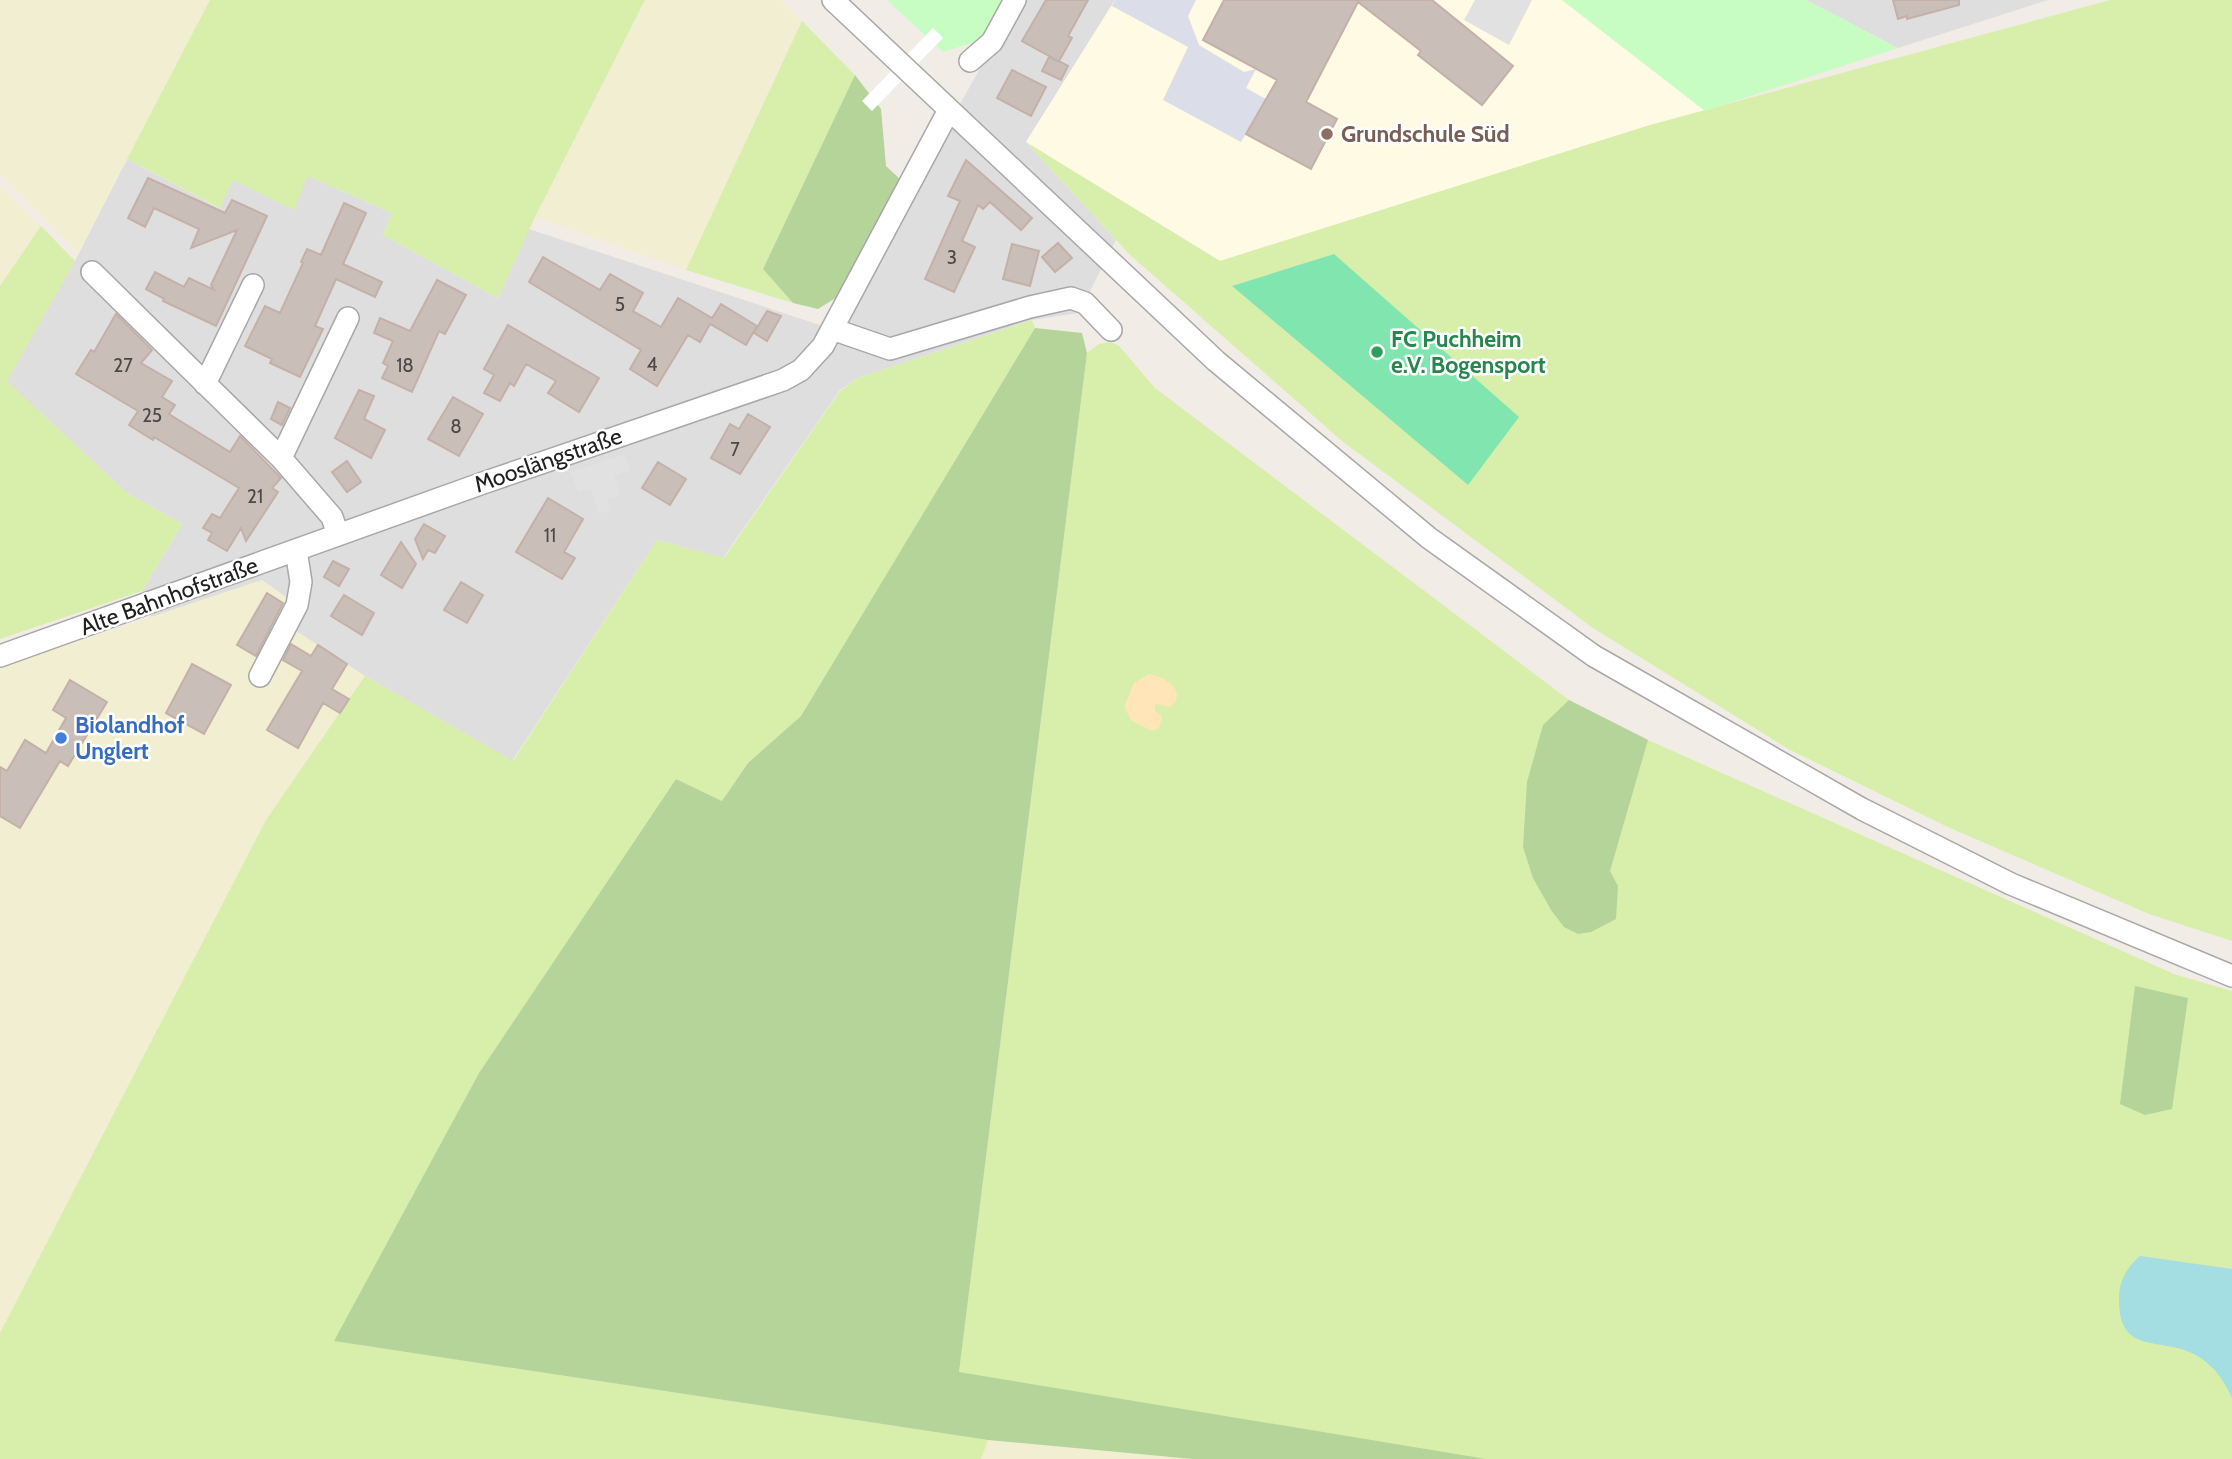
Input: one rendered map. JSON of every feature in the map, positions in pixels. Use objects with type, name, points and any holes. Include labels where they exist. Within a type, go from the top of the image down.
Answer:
[{"type":"street","points":[[833,0],[1216,362],[1429,538],[1594,656],[1862,809],[1961,859],[2011,884],[2232,976]]},
{"type":"street","points":[[970,61],[992,42],[1015,0]]},
{"type":"street","name":"Mooslängstraße","points":[[338,536],[625,432],[783,380],[801,370],[823,346],[949,110]]},
{"type":"street","points":[[92,272],[281,458],[332,517],[338,536]]},
{"type":"street","points":[[205,384],[253,285]]},
{"type":"street","points":[[832,330],[890,349],[1030,307],[1071,298],[1085,303],[1111,330]]},
{"type":"street","points":[[281,458],[348,318]]},
{"type":"street","name":"Alte Bahnhofstraße","points":[[0,656],[203,589],[296,550],[338,536]]},
{"type":"street","points":[[260,676],[298,606],[301,582],[296,550]]},
{"type":"shaded area","points":[[0,0],[210,0],[78,254],[0,174]]},
{"type":"shaded area","points":[[645,0],[781,0],[802,21],[686,270],[535,217]]},
{"type":"shaded area","points":[[1019,0],[1115,0],[1026,142],[1116,240],[1079,313],[1032,320],[858,378],[840,390],[723,558],[657,540],[512,761],[365,676],[293,629],[297,605],[262,580],[152,617],[142,591],[182,524],[127,493],[6,381],[75,261],[127,159],[219,208],[233,180],[308,176],[392,213],[383,235],[498,298],[529,229],[832,329]]},
{"type":"shaded area","name":"Grundschule Süd","points":[[1115,0],[1562,0],[1705,111],[1650,125],[1220,261],[1026,142]]},
{"type":"shaded area","points":[[1115,0],[1196,0],[1188,16],[1199,45],[1244,72],[1256,69],[1246,88],[1266,99],[1241,142],[1163,100],[1188,47],[1112,6]]},
{"type":"shaded area","points":[[1475,0],[1532,0],[1509,45],[1464,20]]},
{"type":"shaded area","points":[[1806,0],[2048,0],[1898,48]]},
{"type":"shaded area","points":[[0,185],[41,226],[0,286]]},
{"type":"shaded area","points":[[624,454],[630,470],[614,476],[620,495],[607,499],[610,510],[599,514],[591,488],[578,492],[571,472]]},
{"type":"shaded area","points":[[262,580],[297,605],[293,629],[365,676],[266,820],[0,1333],[0,667]]},
{"type":"shaded area","points":[[988,1440],[1193,1458],[1193,1459],[981,1459]]},
{"type":"green space","points":[[210,0],[645,0],[535,217],[498,298],[383,235],[392,213],[308,176],[294,210],[233,180],[220,208],[127,159]]},
{"type":"green space","points":[[887,0],[1011,0],[988,38],[943,52]]},
{"type":"green space","points":[[1562,0],[1806,0],[1898,48],[1705,111]]},
{"type":"green space","points":[[2110,0],[2232,0],[2232,941],[2149,914],[1950,828],[1790,750],[1593,628],[1342,441],[1129,254],[1026,142],[1220,261],[1650,125]],"holes":[[[1334,254],[1468,485],[1232,286]]]},
{"type":"green space","points":[[802,21],[855,75],[763,269],[793,303],[686,270]]},
{"type":"green space","points":[[855,75],[881,109],[886,166],[901,180],[839,296],[818,309],[793,303],[763,269]]},
{"type":"green space","points":[[41,226],[75,261],[7,381],[127,493],[182,524],[142,591],[0,639],[0,286]]},
{"type":"green space","name":"FC Puchheim e.V. Bogensport","points":[[1334,254],[1519,417],[1468,485],[1232,286]]},
{"type":"green space","points":[[1032,320],[1035,328],[801,716],[748,763],[722,801],[676,779],[479,1073],[335,1341],[988,1440],[981,1459],[0,1459],[0,1333],[266,820],[365,676],[513,761],[657,540],[724,558],[840,391],[858,378]]},
{"type":"green space","points":[[1035,328],[1082,333],[1087,353],[959,1372],[1486,1459],[1193,1459],[988,1440],[334,1341],[479,1073],[676,779],[722,801],[748,763],[801,716]]},
{"type":"green space","points":[[1111,342],[1119,346],[1155,388],[1569,700],[1648,740],[2174,974],[2232,991],[2232,1459],[1462,1459],[959,1372],[1087,353],[1099,344]]},
{"type":"green space","points":[[1569,700],[1648,740],[1610,871],[1618,886],[1616,919],[1591,932],[1578,934],[1564,927],[1551,910],[1533,878],[1523,847],[1527,782],[1543,725]]},
{"type":"green space","points":[[2135,986],[2188,998],[2172,1109],[2145,1115],[2120,1104]]},
{"type":"sand","points":[[1149,674],[1162,678],[1176,690],[1177,696],[1171,707],[1155,704],[1155,711],[1162,717],[1159,728],[1152,731],[1131,720],[1125,709],[1134,683]]},
{"type":"water","points":[[2140,1256],[2232,1269],[2232,1398],[2219,1375],[2199,1357],[2185,1350],[2146,1342],[2126,1330],[2121,1317],[2120,1286],[2131,1265]]},
{"type":"pier","points":[[933,28],[943,38],[872,111],[862,101]]},
{"type":"building","points":[[1046,0],[1088,0],[1068,36],[1072,38],[1059,61],[1068,66],[1061,80],[1042,71],[1049,57],[1058,61],[1022,41]]},
{"type":"building","points":[[1224,0],[1432,0],[1513,66],[1482,105],[1418,55],[1421,51],[1358,2],[1306,102],[1337,119],[1311,169],[1246,134],[1277,80],[1203,40]]},
{"type":"building","points":[[1893,0],[1959,0],[1959,5],[1898,19]]},
{"type":"building","points":[[1012,70],[1046,87],[1031,116],[997,98]]},
{"type":"building","points":[[966,160],[1032,218],[1021,230],[990,202],[983,209],[978,205],[962,241],[975,247],[954,292],[925,279],[960,201],[948,196]]},
{"type":"building","points":[[148,178],[225,213],[232,200],[267,216],[216,326],[163,301],[164,299],[146,289],[155,272],[184,287],[189,278],[214,290],[211,285],[237,230],[191,248],[199,229],[154,208],[145,227],[128,218]]},
{"type":"building","points":[[344,203],[366,213],[343,264],[382,282],[375,297],[336,279],[315,326],[323,329],[300,377],[270,363],[272,359],[245,346],[265,306],[280,313],[307,249],[321,255]]},
{"type":"building","points":[[1058,243],[1072,258],[1055,272],[1042,257]]},
{"type":"building","points":[[1012,244],[1039,251],[1030,286],[1003,279]]},
{"type":"building","points":[[543,257],[600,290],[610,274],[643,293],[633,311],[661,327],[678,298],[712,318],[721,304],[757,326],[746,345],[710,324],[700,342],[688,335],[657,386],[630,369],[641,350],[529,282]]},
{"type":"building","points":[[437,280],[466,295],[445,334],[439,331],[412,392],[382,378],[388,366],[383,363],[393,341],[374,333],[380,318],[410,331]]},
{"type":"building","points":[[767,311],[781,316],[767,341],[754,333]]},
{"type":"building","points":[[116,314],[152,350],[141,363],[172,381],[162,397],[175,405],[169,414],[230,452],[240,436],[281,478],[272,488],[278,492],[246,541],[241,528],[227,551],[208,540],[212,533],[203,528],[212,514],[220,518],[239,488],[129,425],[138,411],[76,374],[91,350],[94,352]]},
{"type":"building","points":[[508,325],[599,378],[579,412],[548,393],[556,381],[526,364],[514,386],[510,383],[500,401],[484,393],[494,375],[484,369]]},
{"type":"building","points":[[359,390],[374,396],[364,419],[385,430],[371,458],[335,438]]},
{"type":"building","points":[[453,397],[483,414],[459,456],[428,439]]},
{"type":"building","points":[[278,402],[290,408],[282,425],[271,419]]},
{"type":"building","points":[[748,414],[770,427],[740,474],[711,458],[730,424],[739,429]]},
{"type":"building","points":[[347,461],[361,482],[347,492],[332,472]]},
{"type":"building","points":[[658,462],[686,479],[670,505],[642,488]]},
{"type":"building","points":[[548,498],[583,519],[564,552],[575,558],[562,579],[516,552]]},
{"type":"building","points":[[424,524],[445,536],[435,553],[428,550],[423,559],[415,539]]},
{"type":"building","points":[[401,542],[416,564],[402,588],[381,575]]},
{"type":"building","points":[[333,561],[349,569],[339,586],[324,577]]},
{"type":"building","points":[[461,582],[483,595],[467,623],[444,610]]},
{"type":"building","points":[[267,593],[283,603],[256,656],[237,645]]},
{"type":"building","points":[[344,595],[374,613],[362,635],[331,616]]},
{"type":"building","points":[[291,644],[311,656],[318,645],[347,664],[332,689],[349,699],[340,713],[323,703],[298,748],[267,730],[302,671],[283,660]]},
{"type":"building","points":[[192,664],[231,685],[204,734],[166,713]]},
{"type":"building","points":[[70,680],[107,702],[68,766],[60,761],[20,828],[0,816],[0,767],[7,771],[25,740],[46,753],[66,718],[53,710]]},
{"type":"place","name":"Grundschule Süd","points":[[1327,134]]},
{"type":"place","name":"FC Puchheim e.V. Bogensport","points":[[1377,352]]},
{"type":"place","name":"Biolandhof Unglert","points":[[61,738]]}]
